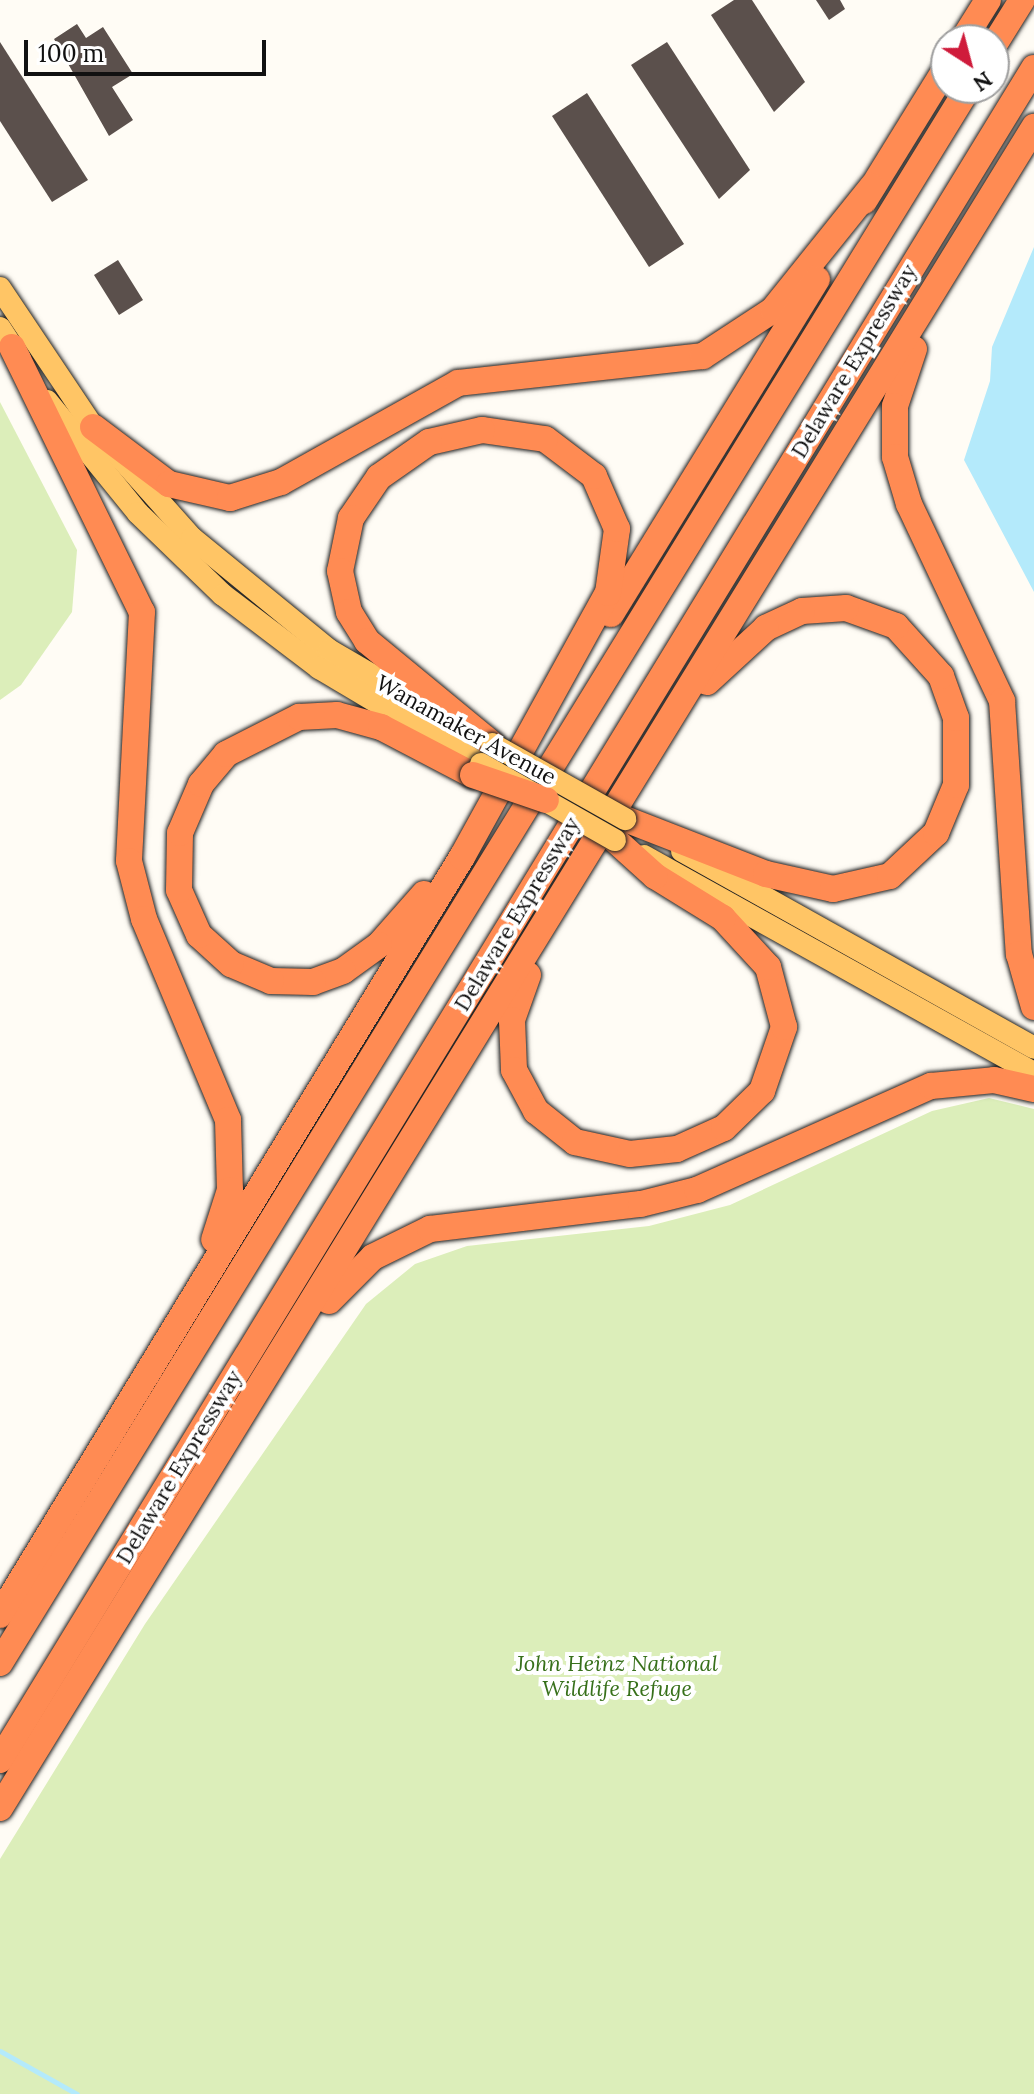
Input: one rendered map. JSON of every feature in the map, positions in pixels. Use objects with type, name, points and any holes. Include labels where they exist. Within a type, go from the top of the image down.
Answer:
[{"type":"highway","points":[[973,24],[988,0]]},
{"type":"highway","points":[[1007,24],[1022,0]]},
{"type":"highway","name":"Delaware Expressway","points":[[0,1760],[1034,68]]},
{"type":"highway","points":[[0,1615],[552,702],[930,94]]},
{"type":"highway","name":"Delaware Expressway","points":[[0,1663],[958,104]]},
{"type":"highway","points":[[0,1808],[1034,127]]},
{"type":"highway","points":[[93,427],[169,484],[230,498],[281,482],[458,383],[687,361],[763,320],[872,187]]},
{"type":"highway","points":[[953,261],[900,382],[893,445],[909,504],[1002,701],[1019,954],[1034,1007]]},
{"type":"highway","points":[[6,337],[139,599],[145,637],[130,874],[230,1133],[227,1205],[176,1325]]},
{"type":"highway","points":[[482,761],[374,648],[342,591],[341,550],[357,506],[388,468],[429,442],[482,430],[532,435],[580,460],[606,495],[617,529],[613,578],[552,702]]},
{"type":"highway","points":[[620,829],[795,883],[863,885],[903,868],[936,833],[956,785],[960,751],[947,690],[925,653],[885,620],[830,607],[790,615],[745,645],[652,751]]},
{"type":"highway","points":[[484,815],[389,935],[325,979],[282,982],[240,970],[206,943],[183,902],[178,846],[195,795],[226,754],[271,725],[312,715],[351,718],[482,761],[546,800]]},
{"type":"highway","points":[[574,878],[512,1020],[511,1059],[523,1092],[562,1135],[599,1150],[663,1152],[709,1137],[751,1104],[772,1075],[784,1027],[777,988],[735,928],[655,876],[620,829]]},
{"type":"highway","points":[[256,1396],[347,1280],[416,1233],[697,1190],[931,1086],[994,1080],[1034,1089]]},
{"type":"main road","name":"Wanamaker Avenue","points":[[0,288],[93,427],[172,518],[283,616],[482,761]]},
{"type":"main road","name":"Wanamaker Avenue","points":[[6,337],[107,478],[223,595],[319,668],[482,761],[620,829],[1034,1048]]},
{"type":"main road","name":"Wanamaker Avenue","points":[[546,800],[620,829],[1034,1073]]},
{"type":"green space","points":[[0,402],[77,550],[72,612],[21,685],[0,700]]},
{"type":"green space","name":"John Heinz National Wildlife Refuge","points":[[989,1098],[1034,1109],[1034,2094],[0,2094],[0,1859],[145,1624],[366,1304],[415,1264],[467,1246],[649,1226],[730,1205],[932,1111]]},
{"type":"water","points":[[1034,247],[1034,592],[964,460],[990,381],[992,347]]},
{"type":"building","points":[[734,0],[752,0],[805,82],[774,112],[711,15]]},
{"type":"building","points":[[816,0],[840,0],[845,9],[829,20]]},
{"type":"building","points":[[77,24],[86,38],[103,27],[133,74],[112,87],[133,120],[109,136],[54,39]]},
{"type":"building","points":[[0,42],[88,180],[52,202],[0,121]]},
{"type":"building","points":[[667,42],[750,170],[719,199],[631,65]]},
{"type":"building","points":[[587,93],[684,244],[649,267],[552,116]]},
{"type":"building","points":[[118,260],[143,300],[119,315],[94,275]]},
{"type":"waterway","points":[[0,2051],[77,2094]]}]
